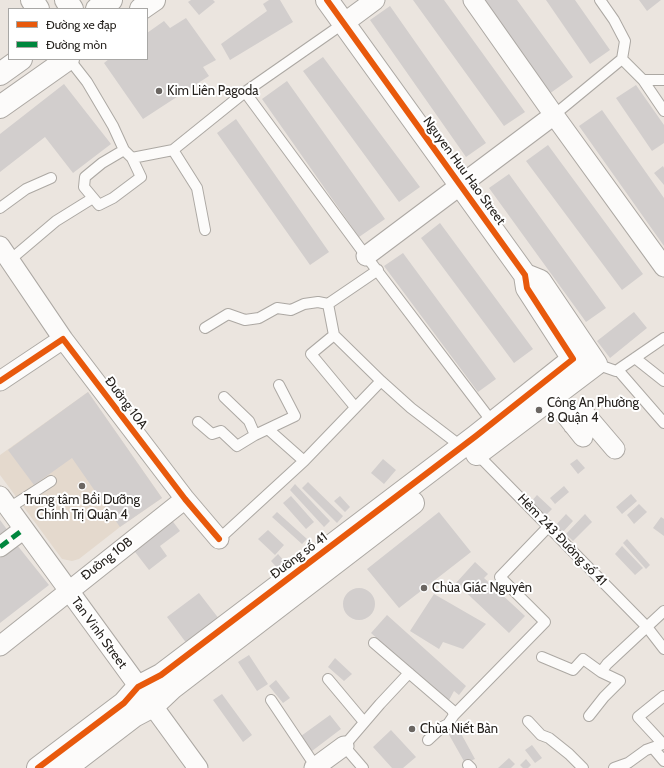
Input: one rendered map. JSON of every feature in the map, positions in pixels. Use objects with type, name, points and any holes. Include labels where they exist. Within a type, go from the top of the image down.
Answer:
[{"type":"street","points":[[99,8],[111,0]]},
{"type":"street","points":[[142,8],[154,0]]},
{"type":"street","name":"Nguyen Huu Hao Street","points":[[327,0],[460,186],[526,275],[540,282],[596,364]]},
{"type":"street","points":[[344,23],[375,0]]},
{"type":"street","points":[[473,0],[664,268]]},
{"type":"street","points":[[0,74],[20,60]]},
{"type":"street","points":[[0,107],[67,60]]},
{"type":"street","points":[[366,256],[554,115]]},
{"type":"street","name":"Đường 10A","points":[[3,258],[185,499],[219,539]]},
{"type":"street","name":"Nguyen Huu Hao Street","points":[[526,275],[527,288],[573,360]]},
{"type":"street","points":[[0,381],[63,339]]},
{"type":"street","points":[[573,360],[596,364]]},
{"type":"street","name":"Đường số 41","points":[[66,768],[134,716],[153,706],[172,688],[470,450],[493,423],[573,360]]},
{"type":"street","name":"Đường số 41","points":[[38,768],[124,703],[138,687],[161,675],[470,450],[552,398],[596,364]]},
{"type":"street","points":[[552,398],[578,431],[586,415],[615,449]]},
{"type":"street","name":"Đường 10B","points":[[0,646],[68,590],[185,499]]},
{"type":"street","name":"Tan Vinh Street","points":[[4,502],[198,768]]},
{"type":"street","points":[[0,547],[24,529]]},
{"type":"street","points":[[315,767],[344,746]]},
{"type":"lane","points":[[554,115],[622,59],[625,42],[614,20],[600,0]]},
{"type":"lane","points":[[132,158],[173,150],[245,92],[344,23]]},
{"type":"lane","points":[[622,59],[644,80],[664,111]]},
{"type":"lane","points":[[69,60],[88,82],[113,126],[124,150],[132,158],[140,177],[113,198],[99,204],[84,187],[85,177],[102,163],[124,150]]},
{"type":"lane","points":[[644,80],[664,80]]},
{"type":"lane","points":[[245,92],[366,256],[493,423]]},
{"type":"lane","points":[[173,150],[197,188],[206,230]]},
{"type":"lane","points":[[0,208],[26,189],[51,178]]},
{"type":"lane","points":[[3,258],[56,221],[93,198]]},
{"type":"lane","points":[[205,328],[228,314],[245,320],[259,318],[277,308],[291,310],[304,304],[318,302],[328,304],[378,270]]},
{"type":"lane","points":[[328,304],[334,334],[311,354],[355,407]]},
{"type":"lane","name":"Hẻm 243 Đường số 41","points":[[334,334],[381,381],[411,408],[470,450],[548,526],[647,627],[664,649]]},
{"type":"lane","points":[[596,364],[616,371],[664,338]]},
{"type":"lane","points":[[635,358],[664,381]]},
{"type":"lane","points":[[618,370],[664,423]]},
{"type":"lane","points":[[219,539],[304,461],[381,381]]},
{"type":"lane","points":[[198,422],[212,434],[221,431],[237,446],[255,435],[269,430],[295,416],[279,385]]},
{"type":"lane","points":[[224,397],[249,421],[255,435]]},
{"type":"lane","points":[[269,430],[304,461]]},
{"type":"lane","points":[[4,502],[51,481]]},
{"type":"lane","points":[[428,740],[448,724],[454,715],[545,622],[500,577],[548,526]]},
{"type":"lane","points":[[601,672],[607,664],[664,611]]},
{"type":"lane","points":[[374,643],[452,710],[454,715]]},
{"type":"lane","points":[[542,657],[573,670],[583,659],[601,672],[620,681],[589,716]]},
{"type":"lane","points":[[363,768],[344,746],[409,673]]},
{"type":"lane","points":[[328,679],[364,722]]},
{"type":"lane","points":[[664,696],[638,717],[658,746],[664,761]]},
{"type":"lane","points":[[271,700],[315,767]]},
{"type":"lane","points":[[528,721],[541,735],[549,738],[569,754],[583,768]]},
{"type":"lane","points":[[614,768],[628,763],[646,750],[658,746]]},
{"type":"shaded area","name":"Trung tâm Bồi Dưỡng Chính Trị Quận 4","points":[[88,392],[162,498],[120,527],[79,559],[72,561],[62,559],[0,475],[0,455]]},
{"type":"building","points":[[191,0],[213,0],[215,2],[199,15],[188,2]]},
{"type":"building","points":[[269,0],[280,0],[293,22],[230,60],[221,44],[267,11],[263,4]]},
{"type":"building","points":[[413,0],[444,0],[525,112],[504,126]]},
{"type":"building","points":[[481,0],[517,0],[573,77],[549,94]]},
{"type":"building","points":[[546,0],[575,0],[610,50],[590,64]]},
{"type":"building","points":[[639,0],[661,0],[647,11]]},
{"type":"building","points":[[390,6],[486,143],[466,157],[370,20]]},
{"type":"building","points":[[186,18],[216,60],[203,67],[209,76],[143,119],[104,63],[108,60],[148,60],[148,32],[164,21],[170,28]]},
{"type":"building","points":[[323,57],[420,187],[399,202],[303,71]]},
{"type":"building","points":[[287,81],[385,219],[359,237],[262,99]]},
{"type":"building","points":[[64,84],[111,144],[73,173],[45,137],[0,172],[0,134]]},
{"type":"building","points":[[636,85],[664,125],[664,143],[652,151],[616,98]]},
{"type":"building","points":[[602,110],[664,198],[664,246],[579,126]]},
{"type":"building","points":[[236,119],[329,252],[310,265],[217,133]]},
{"type":"building","points":[[548,145],[643,274],[622,290],[526,161]]},
{"type":"building","points":[[663,166],[664,168],[664,185],[654,173]]},
{"type":"building","points":[[509,174],[606,308],[586,322],[489,188]]},
{"type":"building","points":[[440,223],[533,349],[514,363],[421,238]]},
{"type":"building","points":[[403,253],[496,379],[478,392],[384,266]]},
{"type":"building","points":[[634,312],[647,328],[610,358],[597,341]]},
{"type":"building","points":[[88,392],[162,498],[120,527],[72,458],[34,485],[8,450]]},
{"type":"building","points":[[383,459],[396,470],[384,484],[371,473]]},
{"type":"building","points":[[577,459],[585,468],[578,474],[570,464]]},
{"type":"building","points":[[308,482],[343,516],[337,523],[302,488]]},
{"type":"building","points":[[295,484],[330,521],[324,527],[290,490]]},
{"type":"building","points":[[564,486],[569,492],[555,504],[550,498]]},
{"type":"building","points":[[631,494],[637,501],[622,514],[616,507]]},
{"type":"building","points":[[537,495],[552,509],[545,516],[530,503]]},
{"type":"building","points":[[291,496],[314,522],[306,529],[283,503]]},
{"type":"building","points":[[340,496],[350,507],[345,512],[334,501]]},
{"type":"building","points":[[639,504],[647,512],[634,524],[627,515]]},
{"type":"building","points":[[277,512],[307,539],[302,544],[272,517]]},
{"type":"building","points":[[439,512],[471,552],[399,608],[367,569]]},
{"type":"building","points":[[566,514],[573,521],[562,533],[555,526]]},
{"type":"building","points":[[585,514],[592,522],[573,541],[566,534]]},
{"type":"building","points":[[661,517],[664,519],[664,536],[653,528]]},
{"type":"building","points":[[171,519],[180,531],[160,546],[167,556],[149,570],[132,548]]},
{"type":"building","points":[[0,520],[11,535],[0,542]]},
{"type":"building","points":[[268,530],[284,545],[275,555],[258,539]]},
{"type":"building","points":[[627,539],[650,565],[646,569],[623,543]]},
{"type":"building","points":[[17,545],[49,585],[0,623],[0,558]]},
{"type":"building","points":[[622,546],[643,568],[635,575],[615,554]]},
{"type":"building","points":[[278,554],[285,562],[278,569],[271,561]]},
{"type":"building","points":[[475,562],[488,574],[484,578],[525,616],[509,633],[456,583]]},
{"type":"building","points":[[356,588],[362,588],[372,595],[375,604],[374,610],[368,617],[362,620],[356,620],[346,613],[343,607],[343,601],[350,591]]},
{"type":"building","points":[[199,593],[223,624],[190,648],[167,617]]},
{"type":"building","points":[[434,594],[486,624],[463,649],[443,642],[439,649],[410,631]]},
{"type":"building","points":[[387,615],[466,686],[459,695],[454,691],[448,702],[371,633]]},
{"type":"building","points":[[249,655],[268,684],[257,691],[238,662]]},
{"type":"building","points":[[335,658],[352,674],[344,681],[328,667]]},
{"type":"building","points":[[276,680],[290,698],[283,703],[269,686]]},
{"type":"building","points":[[222,694],[252,735],[243,742],[213,700]]},
{"type":"building","points":[[330,715],[341,729],[312,751],[301,736]]},
{"type":"building","points":[[458,728],[475,759],[465,763],[448,733]]},
{"type":"building","points":[[391,730],[416,757],[403,768],[392,768],[373,747]]},
{"type":"building","points":[[532,745],[542,758],[535,763],[525,750]]},
{"type":"building","points":[[509,758],[515,764],[511,768],[498,768]]},
{"type":"building","points":[[526,759],[531,765],[528,768],[523,768],[520,765]]},
{"type":"marked path","points":[[0,547],[24,529]]},
{"type":"cycle path","points":[[38,768],[124,703],[138,687],[161,675],[476,436],[573,359],[527,288],[525,275],[327,0]]},
{"type":"cycle path","points":[[0,381],[63,339],[185,499],[219,539]]},
{"type":"place","name":"Kim Liên Pagoda","points":[[159,91]]},
{"type":"place","name":"Công An Phường 8 Quận 4","points":[[539,410]]},
{"type":"place","name":"Trung tâm Bồi Dưỡng Chính Trị Quận 4","points":[[82,486]]},
{"type":"place","name":"Chùa Giác Nguyên","points":[[424,588]]},
{"type":"place","name":"Chùa Niết Bàn","points":[[412,729]]}]
